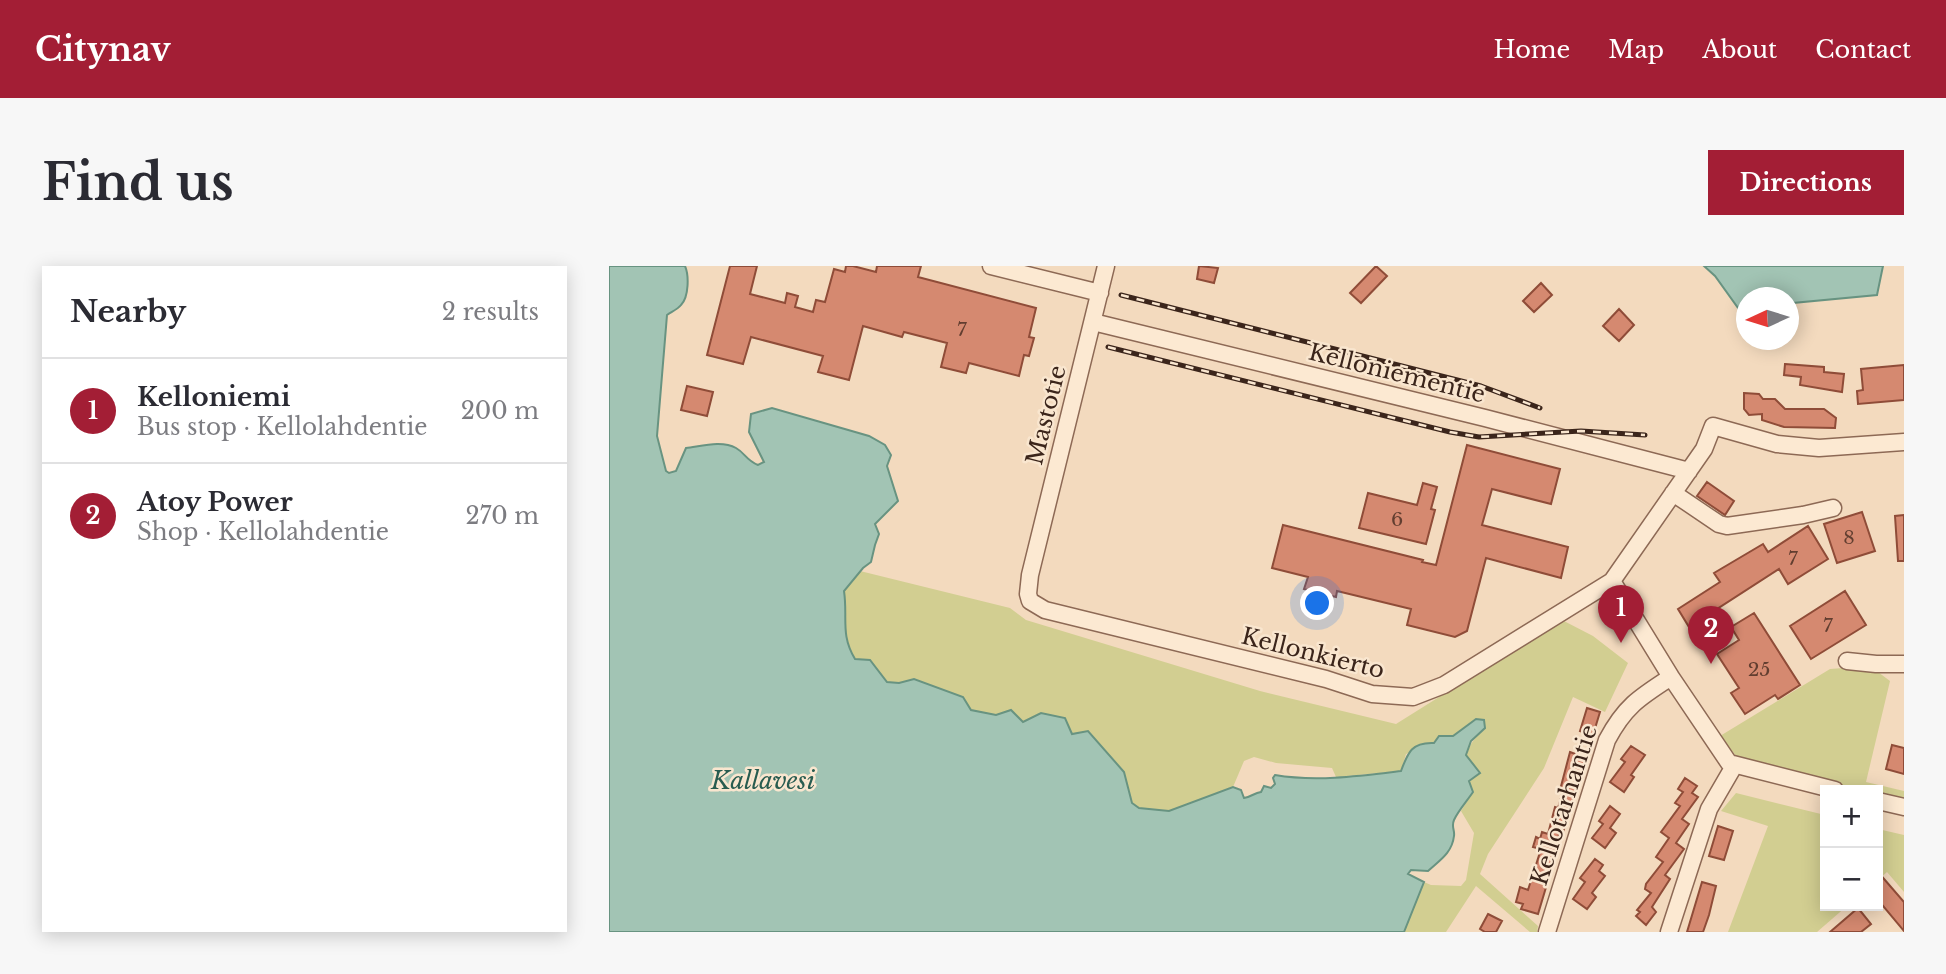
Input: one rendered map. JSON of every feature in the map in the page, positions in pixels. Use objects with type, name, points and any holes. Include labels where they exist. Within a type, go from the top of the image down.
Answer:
[{"type":"street","points":[[991,266],[1100,293]]},
{"type":"street","name":"Mastotie","points":[[1030,575],[1106,266]]},
{"type":"street","name":"Kelloniementie","points":[[1093,322],[1689,471]]},
{"type":"street","name":"Kellonkierto","points":[[1030,575],[1030,601],[1045,610],[1326,680],[1372,694],[1413,696],[1444,685],[1612,581],[1704,449],[1713,426],[1777,444],[1819,448],[1904,442]]},
{"type":"street","points":[[1674,493],[1719,524],[1727,526],[1833,508]]},
{"type":"street","points":[[1612,581],[1726,759],[1734,766],[1820,786]]},
{"type":"street","points":[[1847,661],[1904,664]]},
{"type":"street","name":"Kellotarhantie","points":[[1547,932],[1607,740],[1630,704],[1671,677]]},
{"type":"street","points":[[1669,932],[1709,809],[1734,766]]},
{"type":"street","points":[[1883,802],[1904,807]]},
{"type":"shaded area","points":[[860,571],[1010,608],[1026,620],[1260,691],[1396,724],[1562,620],[1593,636],[1628,663],[1605,712],[1573,697],[1544,768],[1488,854],[1480,874],[1538,926],[1537,932],[1530,932],[1476,886],[1446,932],[1404,932],[1424,882],[1431,885],[1461,886],[1466,880],[1474,833],[1461,811],[1473,792],[1467,757],[1472,743],[1485,729],[1476,719],[1453,736],[1439,736],[1434,743],[1406,754],[1401,771],[1336,777],[1332,768],[1276,763],[1254,757],[1244,761],[1233,787],[1169,811],[1139,808],[1132,803],[1124,772],[1072,734],[1065,718],[1041,713],[1023,722],[971,710],[914,679],[899,683],[887,682],[870,660],[855,659],[846,634],[844,591]]},
{"type":"shaded area","points":[[1870,666],[1890,681],[1866,782],[1879,785],[1837,785],[1741,762],[1720,736],[1830,669]]},
{"type":"shaded area","points":[[1883,786],[1904,791],[1904,801],[1883,796]]},
{"type":"shaded area","points":[[1736,793],[1820,814],[1820,911],[1841,911],[1817,932],[1728,932],[1768,826],[1721,811]]},
{"type":"shaded area","points":[[1883,830],[1904,835],[1904,892],[1887,872],[1883,876]]},
{"type":"water","name":"Kallavesi","points":[[609,266],[685,266],[688,280],[686,297],[678,308],[667,315],[657,436],[666,471],[669,473],[676,471],[686,448],[705,445],[730,446],[758,465],[764,462],[749,432],[751,414],[772,408],[869,436],[885,445],[891,455],[887,466],[898,501],[875,524],[879,534],[871,562],[844,591],[846,634],[850,650],[855,659],[870,660],[887,682],[899,683],[914,679],[963,697],[971,710],[996,715],[1011,710],[1023,722],[1041,713],[1065,718],[1072,734],[1088,731],[1124,772],[1132,803],[1139,808],[1169,811],[1233,787],[1241,790],[1244,798],[1249,797],[1261,792],[1264,786],[1271,788],[1275,784],[1275,775],[1322,778],[1401,771],[1416,746],[1434,743],[1439,736],[1453,736],[1476,719],[1484,720],[1485,728],[1471,741],[1466,755],[1480,773],[1469,781],[1473,792],[1454,820],[1451,847],[1428,871],[1411,870],[1408,874],[1424,882],[1404,932],[609,932]]},
{"type":"water","points":[[1704,266],[1883,266],[1877,295],[1799,302],[1799,287],[1736,287],[1736,305],[1715,276]]},
{"type":"building","points":[[730,266],[757,266],[750,294],[785,303],[787,293],[798,296],[795,307],[813,312],[816,300],[825,302],[834,269],[845,272],[846,266],[853,266],[876,272],[877,266],[921,266],[918,277],[1036,308],[1029,337],[1034,338],[1029,356],[1024,355],[1019,376],[969,363],[966,373],[941,367],[947,343],[904,332],[902,337],[863,326],[849,380],[818,372],[823,356],[751,337],[743,364],[707,355]]},
{"type":"building","points":[[1199,266],[1218,268],[1214,283],[1197,279]]},
{"type":"building","points":[[1376,266],[1387,276],[1361,303],[1350,293]]},
{"type":"building","points":[[1541,283],[1552,295],[1534,312],[1523,301]]},
{"type":"building","points":[[1619,309],[1634,325],[1619,341],[1603,326]]},
{"type":"building","points":[[1785,364],[1824,367],[1824,372],[1844,374],[1842,392],[1800,385],[1801,377],[1784,375]]},
{"type":"building","points":[[1904,365],[1904,400],[1858,404],[1857,391],[1863,390],[1861,369]]},
{"type":"building","points":[[687,386],[713,392],[707,416],[681,410]]},
{"type":"building","points":[[1744,393],[1759,394],[1763,399],[1775,399],[1785,409],[1824,409],[1836,418],[1835,428],[1784,427],[1762,420],[1762,414],[1749,415],[1744,409]]},
{"type":"building","points":[[1467,445],[1560,469],[1551,504],[1492,489],[1482,525],[1568,547],[1561,578],[1486,558],[1467,631],[1455,637],[1407,625],[1411,609],[1337,591],[1336,597],[1304,589],[1308,577],[1272,568],[1283,525],[1436,565]]},
{"type":"building","points":[[1707,482],[1734,501],[1725,515],[1697,496]]},
{"type":"building","points":[[1423,483],[1437,487],[1431,509],[1435,510],[1426,544],[1359,528],[1368,493],[1417,505]]},
{"type":"building","points":[[1862,512],[1875,551],[1837,563],[1824,524]]},
{"type":"building","points":[[1904,515],[1904,561],[1898,561],[1895,516]]},
{"type":"building","points":[[1808,526],[1828,559],[1788,584],[1779,569],[1689,627],[1678,609],[1720,582],[1714,573],[1763,544],[1768,552]]},
{"type":"building","points":[[1845,591],[1866,625],[1811,659],[1790,626]]},
{"type":"building","points":[[1754,613],[1800,685],[1778,699],[1775,695],[1745,714],[1731,693],[1739,688],[1717,654],[1739,640],[1731,627]]},
{"type":"building","points":[[1587,708],[1600,712],[1593,735],[1580,731]]},
{"type":"building","points":[[1892,745],[1904,748],[1904,774],[1886,769]]},
{"type":"building","points":[[1631,746],[1645,755],[1631,775],[1634,777],[1624,792],[1610,782],[1625,762],[1621,759]]},
{"type":"building","points":[[1570,752],[1586,758],[1563,832],[1560,831],[1538,914],[1521,909],[1523,904],[1516,902],[1520,887],[1528,890],[1541,849],[1533,847],[1536,837],[1540,839],[1542,832],[1548,834],[1555,807],[1558,808]]},
{"type":"building","points":[[1685,778],[1697,786],[1692,793],[1698,797],[1682,819],[1689,824],[1676,843],[1684,849],[1665,875],[1670,879],[1652,907],[1656,912],[1646,925],[1636,916],[1640,912],[1637,910],[1651,893],[1645,889],[1646,884],[1663,862],[1656,857],[1669,838],[1661,832],[1680,806],[1675,803],[1683,792],[1678,789]]},
{"type":"building","points":[[1610,806],[1620,814],[1610,828],[1616,833],[1605,848],[1592,838],[1603,824],[1599,821]]},
{"type":"building","points":[[1718,826],[1733,831],[1724,860],[1709,856]]},
{"type":"building","points":[[1595,859],[1603,865],[1599,871],[1605,876],[1592,893],[1596,897],[1587,909],[1573,899],[1585,882],[1580,878]]},
{"type":"building","points":[[1883,878],[1904,902],[1904,931],[1883,906]]},
{"type":"building","points":[[1702,882],[1716,886],[1709,915],[1703,932],[1687,932]]},
{"type":"building","points":[[1854,911],[1860,911],[1871,924],[1861,932],[1830,932]]},
{"type":"building","points":[[1488,914],[1502,921],[1496,932],[1480,929]]},
{"type":"railway","points":[[1121,295],[1481,386],[1540,408]]},
{"type":"railway","points":[[1108,347],[1479,437],[1581,431],[1645,435]]},
{"type":"place","name":"Kelloniemi","points":[[1621,643]]},
{"type":"place","name":"Atoy Power","points":[[1711,664]]}]
